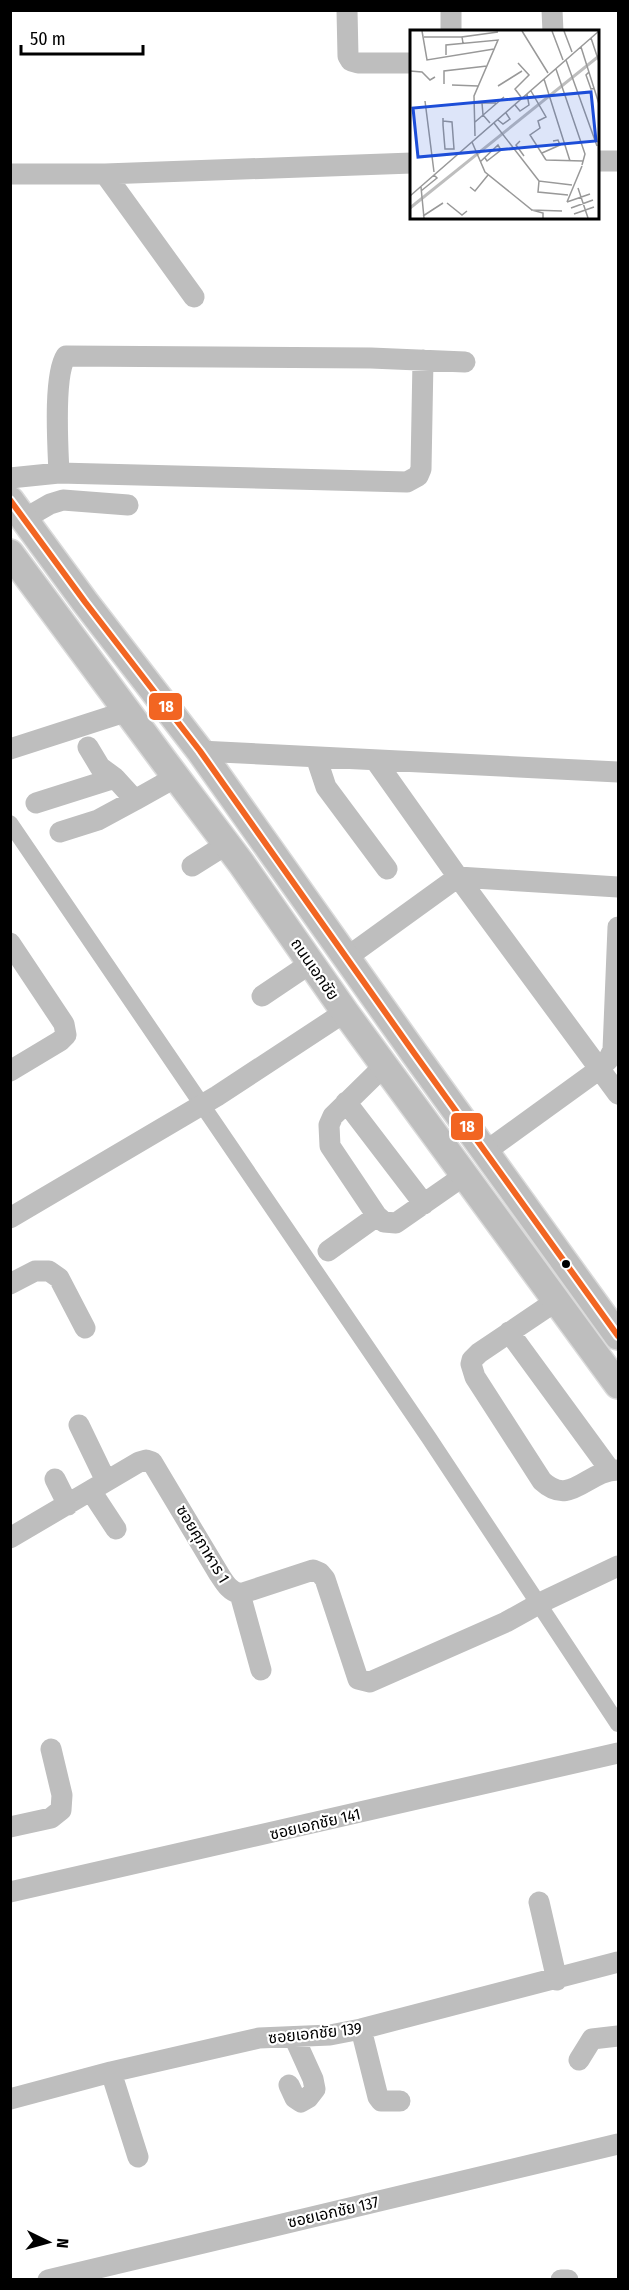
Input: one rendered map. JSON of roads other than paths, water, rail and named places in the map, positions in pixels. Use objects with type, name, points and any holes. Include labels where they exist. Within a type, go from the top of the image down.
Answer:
[{"type":"main road","name":"ถนนเอกชัย","points":[[17,510],[84,602],[200,751],[618,1336]]},
{"type":"main road","name":"ถนนเอกชัย","points":[[14,564],[227,844],[384,1066],[618,1385]]},
{"type":"main road","points":[[170,769],[200,751]]},
{"type":"street","points":[[347,10],[348,56],[351,61],[410,63]]},
{"type":"street","points":[[450,10],[451,30]]},
{"type":"street","points":[[552,10],[553,30]]},
{"type":"street","points":[[599,161],[618,161]]},
{"type":"street","points":[[10,174],[105,174],[410,163]]},
{"type":"street","points":[[105,174],[194,297]]},
{"type":"street","points":[[59,474],[58,410],[62,363],[66,357],[359,357],[465,362]]},
{"type":"street","points":[[10,478],[59,474],[407,482],[418,477],[421,469],[423,360]]},
{"type":"street","points":[[17,510],[63,500],[128,504]]},
{"type":"street","points":[[10,749],[128,711]]},
{"type":"street","points":[[88,747],[100,767],[115,778],[135,800]]},
{"type":"street","points":[[200,751],[618,772]]},
{"type":"street","points":[[316,757],[326,787],[387,869]]},
{"type":"street","points":[[375,760],[618,1094]]},
{"type":"street","points":[[60,832],[98,820],[135,800],[170,769]]},
{"type":"street","points":[[36,803],[115,778]]},
{"type":"street","points":[[192,866],[227,844]]},
{"type":"street","points":[[346,958],[458,877],[618,887]]},
{"type":"street","points":[[485,1152],[608,1060],[613,1050],[618,927]]},
{"type":"street","points":[[10,943],[64,1024],[66,1031],[66,1035],[60,1041],[10,1071]]},
{"type":"street","points":[[262,996],[311,963]]},
{"type":"street","points":[[10,1218],[217,1096],[345,1012]]},
{"type":"street","points":[[384,1066],[346,1102],[333,1116],[329,1125],[330,1146],[377,1216],[384,1222],[396,1223],[465,1176]]},
{"type":"street","points":[[346,1102],[424,1204]]},
{"type":"street","points":[[328,1251],[377,1216]]},
{"type":"street","points":[[10,1284],[35,1271],[49,1271],[59,1278],[85,1328]]},
{"type":"street","points":[[509,1332],[614,1470],[565,1492],[552,1490],[542,1481],[475,1377],[471,1364],[479,1353],[509,1332],[556,1300]]},
{"type":"street","points":[[79,1425],[98,1486],[116,1529]]},
{"type":"street","name":"ซอยศุภาหาร 1","points":[[10,1539],[139,1462],[146,1460],[152,1462],[228,1588],[240,1594],[313,1570],[320,1573],[325,1579],[358,1678],[363,1681],[377,1679],[506,1622],[618,1566]]},
{"type":"street","points":[[55,1479],[68,1505]]},
{"type":"street","points":[[240,1594],[261,1670]]},
{"type":"street","points":[[10,1827],[51,1818],[61,1810],[62,1795],[51,1749]]},
{"type":"street","name":"ซอยเอกชัย 141","points":[[10,1892],[610,1755]]},
{"type":"street","points":[[539,1902],[557,1980]]},
{"type":"street","name":"ซอยเอกชัย 139","points":[[10,2099],[111,2072],[260,2038],[330,2035],[362,2029],[557,1980],[618,1962]]},
{"type":"street","points":[[362,2029],[378,2097],[381,2101],[400,2101]]},
{"type":"street","points":[[579,2060],[592,2039],[618,2036]]},
{"type":"street","points":[[289,2085],[295,2098],[301,2102],[308,2098],[315,2089],[313,2079],[294,2037]]},
{"type":"street","points":[[111,2072],[138,2157]]},
{"type":"street","name":"ซอยเอกชัย 137","points":[[48,2280],[618,2144]]},
{"type":"street","points":[[561,2280],[568,2280]]},
{"type":"waterway","points":[[10,823],[429,1438],[618,1724]]}]
